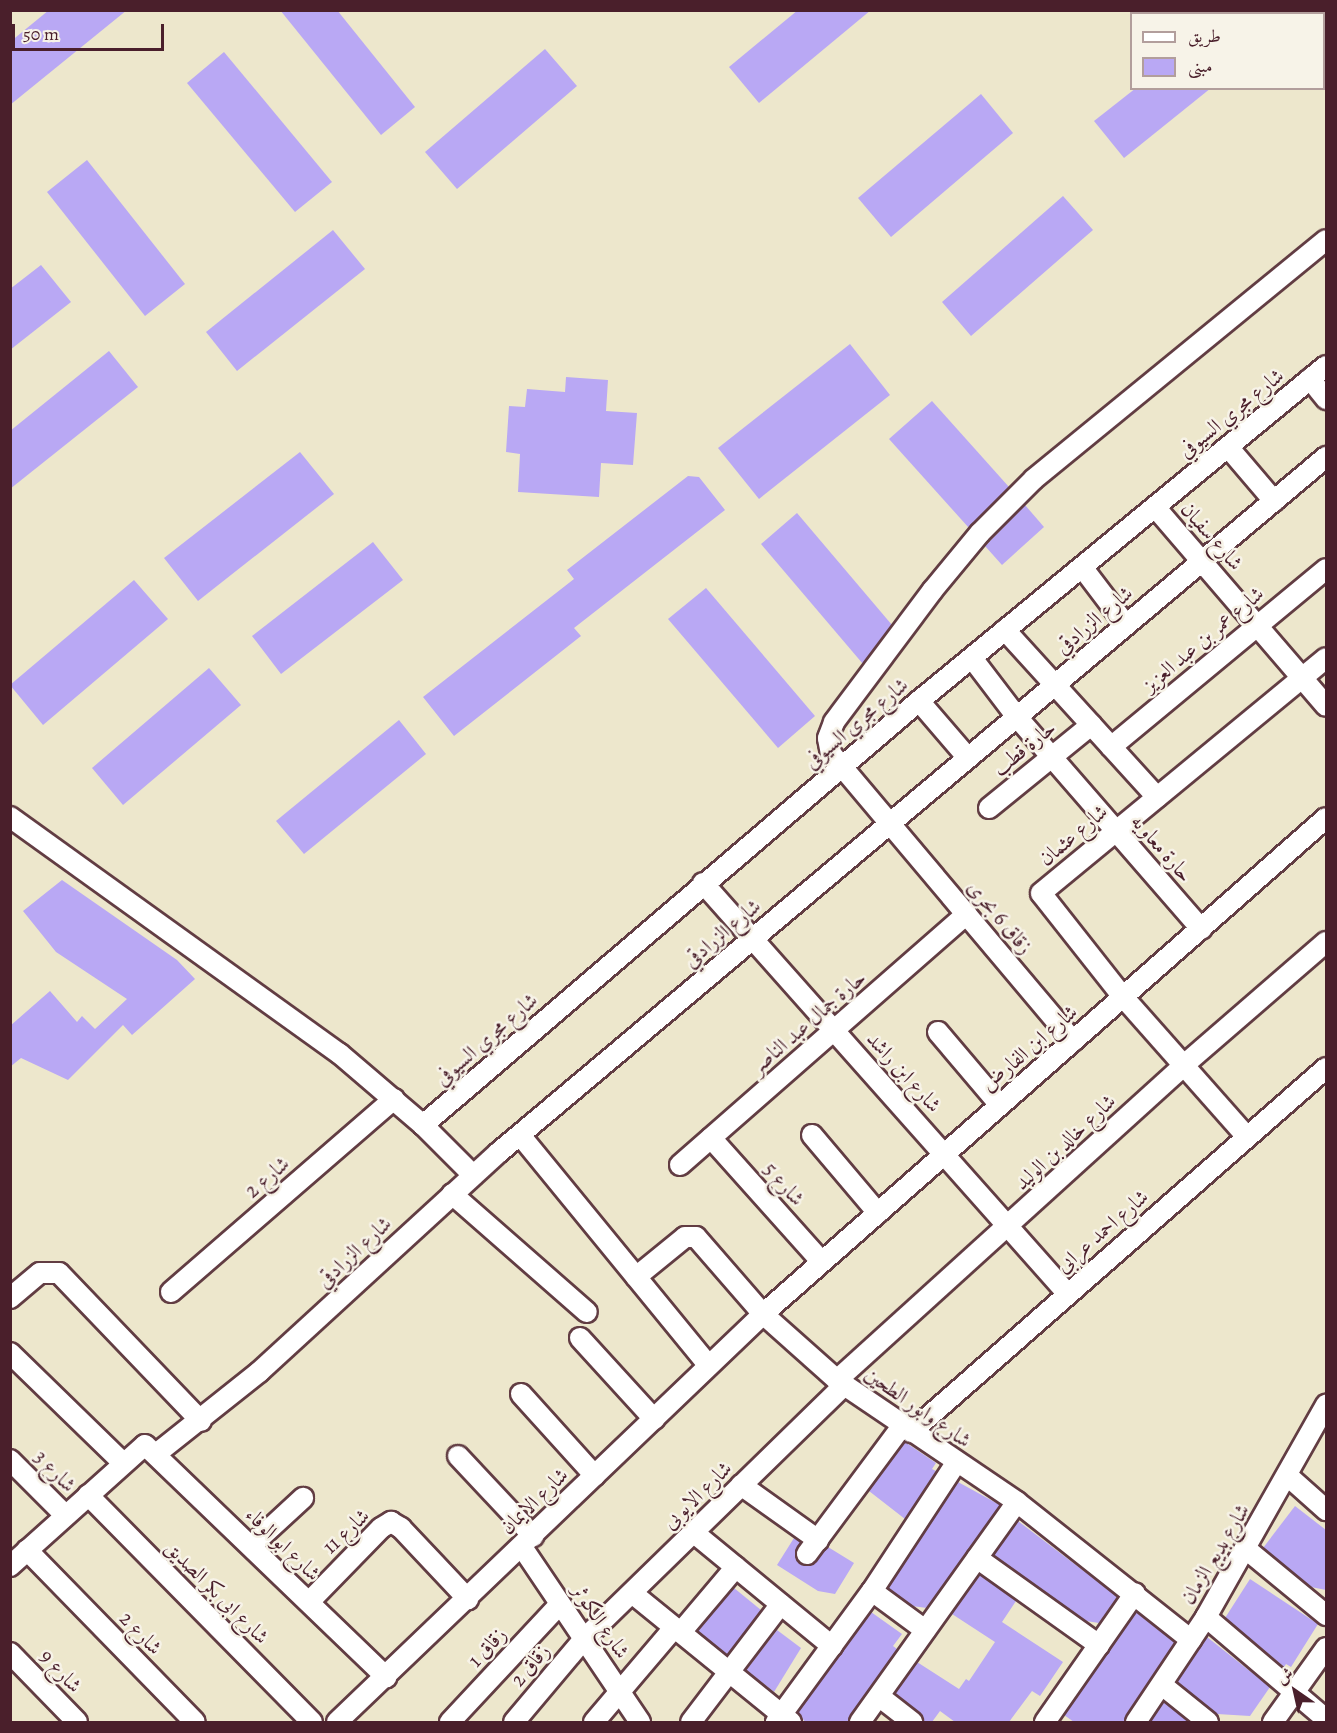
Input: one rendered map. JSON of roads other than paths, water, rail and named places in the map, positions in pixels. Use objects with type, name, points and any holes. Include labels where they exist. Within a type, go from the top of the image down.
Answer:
[{"type":"street","name":"زقاق 6 بحرى","points":[[1073,1041],[831,754],[828,738],[834,722],[980,532],[1084,436],[1326,240]]},
{"type":"street","name":"شارع مجري السيوفي","points":[[423,1125],[842,766],[1326,366]]},
{"type":"street","points":[[1310,379],[1326,399]]},
{"type":"street","points":[[1228,447],[1275,501]]},
{"type":"street","name":"شارع الزرادقي","points":[[10,1566],[140,1446],[152,1450],[201,1421],[520,1134],[1326,457]]},
{"type":"street","name":"شارع سفيان","points":[[1155,507],[1326,706]]},
{"type":"street","points":[[1082,567],[1126,625]]},
{"type":"street","name":"شارع عمر بن عبد العزيز","points":[[1111,747],[1326,568]]},
{"type":"street","points":[[1005,630],[1157,797]]},
{"type":"street","name":"حارة معاويه","points":[[972,658],[1017,717],[1201,929]]},
{"type":"street","name":"شارع عثمان","points":[[1247,1137],[1123,997],[1041,897],[1116,831],[1326,658]]},
{"type":"street","points":[[920,701],[968,758]]},
{"type":"street","name":"حارة قطب","points":[[989,808],[1091,725]]},
{"type":"street","points":[[10,817],[340,1054],[423,1125],[473,1175]]},
{"type":"street","name":"شارع ابن الفارض","points":[[764,1314],[1326,818]]},
{"type":"street","name":"شارع ابن راشد","points":[[703,883],[1067,1293]]},
{"type":"street","name":"حارة جمال عبد الناصر","points":[[680,1165],[967,914]]},
{"type":"street","name":"شارع خالد بن الوليد","points":[[840,1382],[1184,1065],[1326,942]]},
{"type":"street","points":[[938,1032],[1000,1105]]},
{"type":"street","name":"شارع احمد عرابى","points":[[741,1485],[813,1547],[907,1429],[1326,1068]]},
{"type":"street","name":"شارع 2","points":[[171,1292],[394,1099]]},
{"type":"street","points":[[520,1134],[709,1366]]},
{"type":"street","points":[[812,1135],[878,1213]]},
{"type":"street","name":"شارع 5","points":[[711,1138],[822,1262]]},
{"type":"street","points":[[452,1194],[587,1312]]},
{"type":"street","name":"شارع وابور الطحين","points":[[636,1277],[691,1235],[764,1314],[840,1382],[956,1463],[1017,1502],[1135,1593],[1191,1640]]},
{"type":"street","points":[[10,1298],[40,1273],[59,1273],[201,1421]]},
{"type":"street","name":"شارع الايمان","points":[[338,1722],[764,1314]]},
{"type":"street","points":[[580,1338],[654,1419]]},
{"type":"street","points":[[10,1353],[123,1463]]},
{"type":"street","name":"شارع الايوبى","points":[[584,1639],[741,1485],[840,1382]]},
{"type":"street","points":[[521,1394],[595,1476]]},
{"type":"street","name":"شارع بديع الزمان","points":[[1136,1722],[1206,1617],[1289,1477],[1326,1405]]},
{"type":"street","name":"شارع ابو الوفاء","points":[[152,1450],[386,1677]]},
{"type":"street","name":"شارع الكوثر","points":[[458,1456],[527,1541],[560,1604],[640,1722]]},
{"type":"street","name":"شارع 3","points":[[10,1460],[65,1515]]},
{"type":"street","points":[[632,1593],[783,1720],[956,1463]]},
{"type":"street","points":[[1289,1477],[1326,1510]]},
{"type":"street","name":"شارع ابى بكر الصديق","points":[[88,1495],[312,1722]]},
{"type":"street","points":[[251,1546],[303,1498]]},
{"type":"street","points":[[860,1722],[1017,1502]]},
{"type":"street","name":"شارع 11","points":[[309,1602],[381,1528],[391,1522],[401,1528],[468,1599]]},
{"type":"street","points":[[693,1532],[832,1646]]},
{"type":"street","points":[[1246,1549],[1326,1615]]},
{"type":"street","name":"شارع 2","points":[[27,1550],[195,1722]]},
{"type":"street","points":[[977,1558],[1099,1645]]},
{"type":"street","points":[[594,1722],[619,1692],[736,1567]]},
{"type":"street","points":[[872,1591],[925,1630]]},
{"type":"street","points":[[1046,1722],[1135,1593]]},
{"type":"street","name":"زقاق 1","points":[[450,1722],[560,1604]]},
{"type":"street","points":[[691,1722],[781,1604]]},
{"type":"street","points":[[1206,1617],[1326,1719]]},
{"type":"street","name":"زقاق 2","points":[[514,1722],[584,1639]]},
{"type":"street","points":[[1273,1722],[1326,1648]]},
{"type":"street","name":"شارع 9","points":[[10,1653],[77,1722]]},
{"type":"street","points":[[1162,1685],[1208,1722]]},
{"type":"street","points":[[880,1697],[912,1722]]}]
